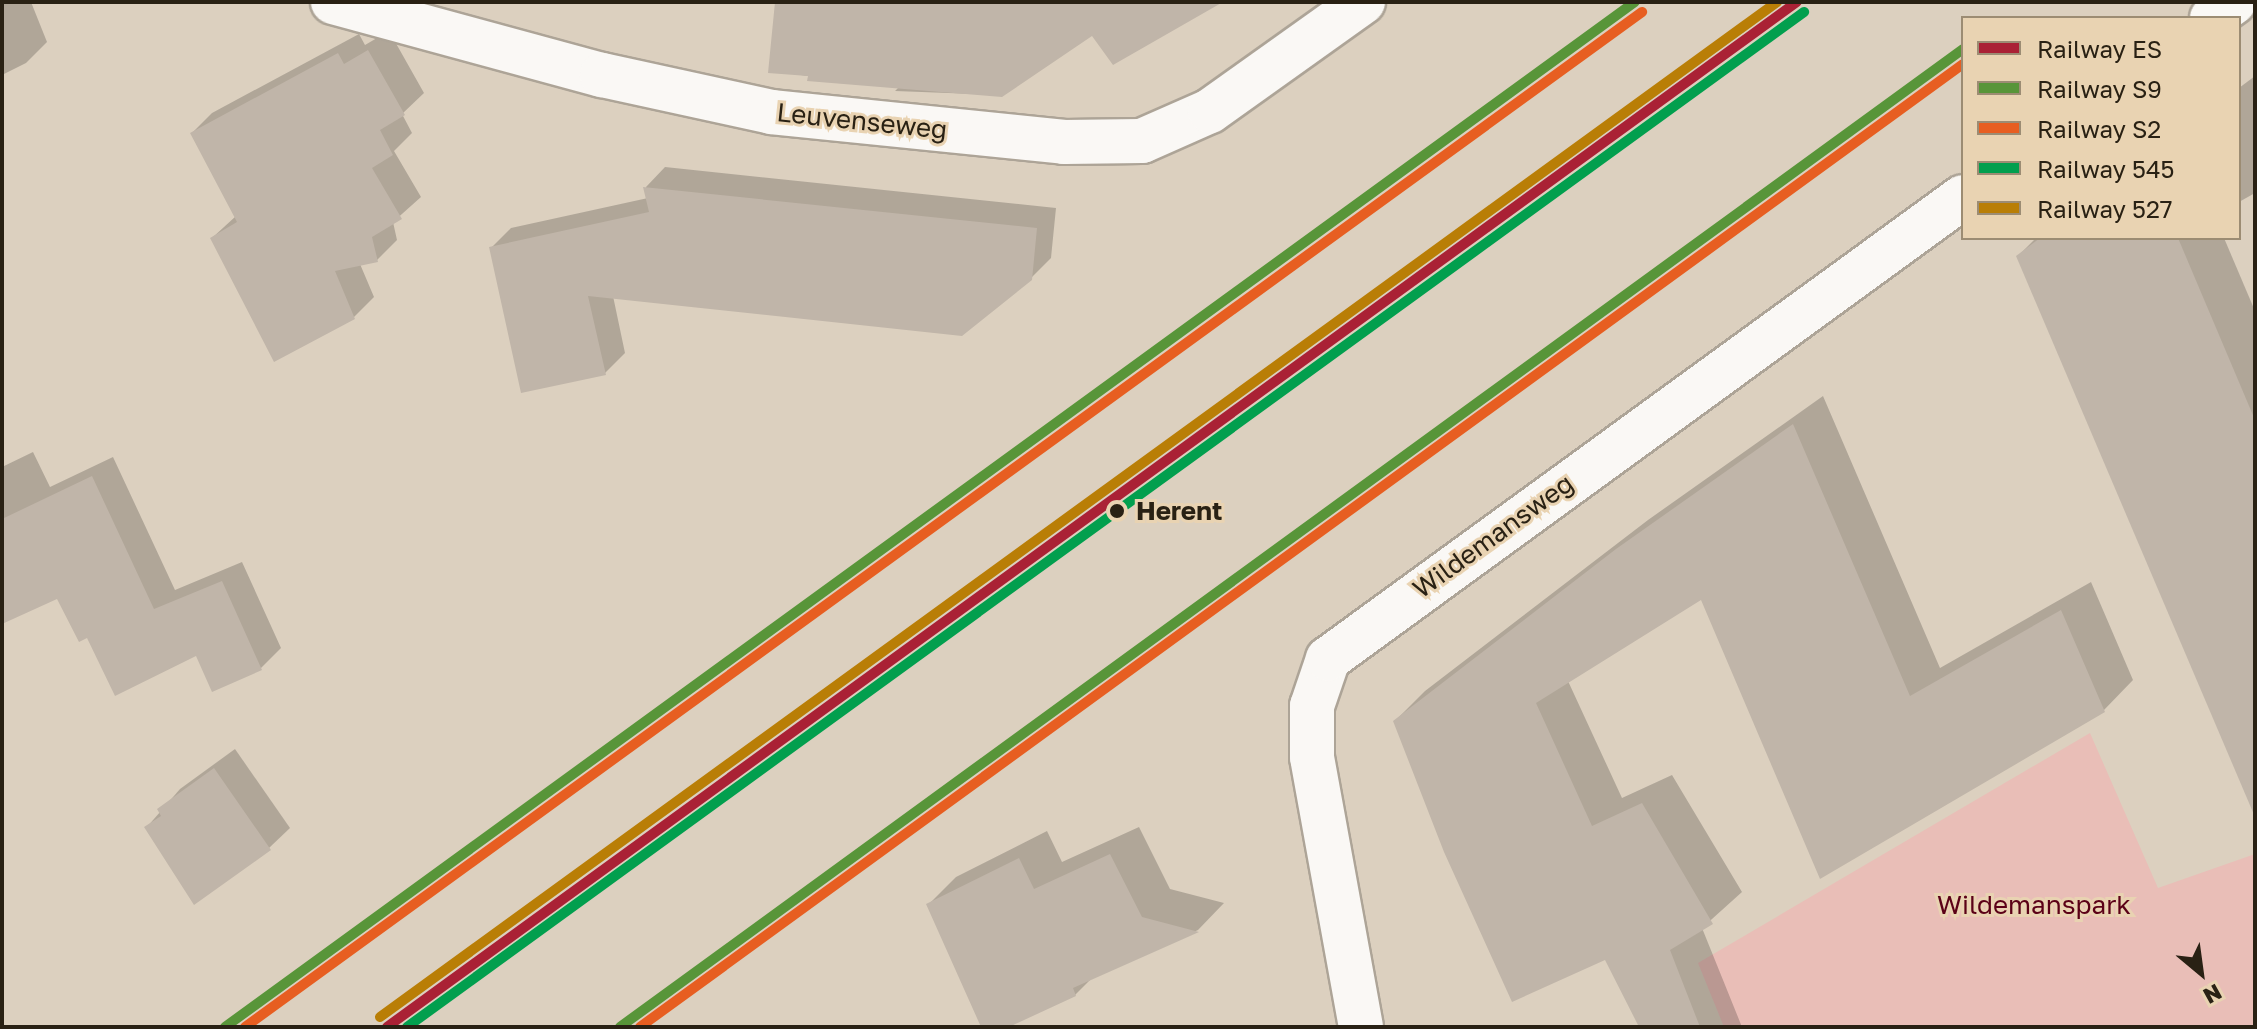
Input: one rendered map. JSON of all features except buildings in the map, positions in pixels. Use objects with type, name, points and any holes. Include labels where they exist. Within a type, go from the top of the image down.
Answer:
[{"type":"street","name":"Leuvenseweg","points":[[333,2],[602,75],[771,112],[1064,142],[1142,141],[1210,111],[1363,2]]},
{"type":"street","points":[[2215,16],[2234,2]]},
{"type":"street","name":"Wildemansweg","points":[[1361,1027],[1312,757],[1312,706],[1328,659],[1961,198]]},
{"type":"green space","name":"Wildemanspark","points":[[2090,733],[2158,888],[2255,854],[2255,1027],[1724,1027],[1698,963]]},
{"type":"rail line","name":"S9","points":[[225,1027],[1635,2]]},
{"type":"rail line","name":"527","points":[[380,1017],[1777,2]]},
{"type":"rail line","name":"ES","points":[[387,1027],[1797,2]]},
{"type":"rail line","name":"S2","points":[[245,1027],[1642,12]]},
{"type":"rail line","name":"545","points":[[407,1027],[1804,12]]},
{"type":"rail line","name":"S9","points":[[620,1027],[1961,50]]},
{"type":"rail line","name":"S2","points":[[640,1027],[1961,65]]},
{"type":"place","name":"Herent","points":[[1117,511]]}]
